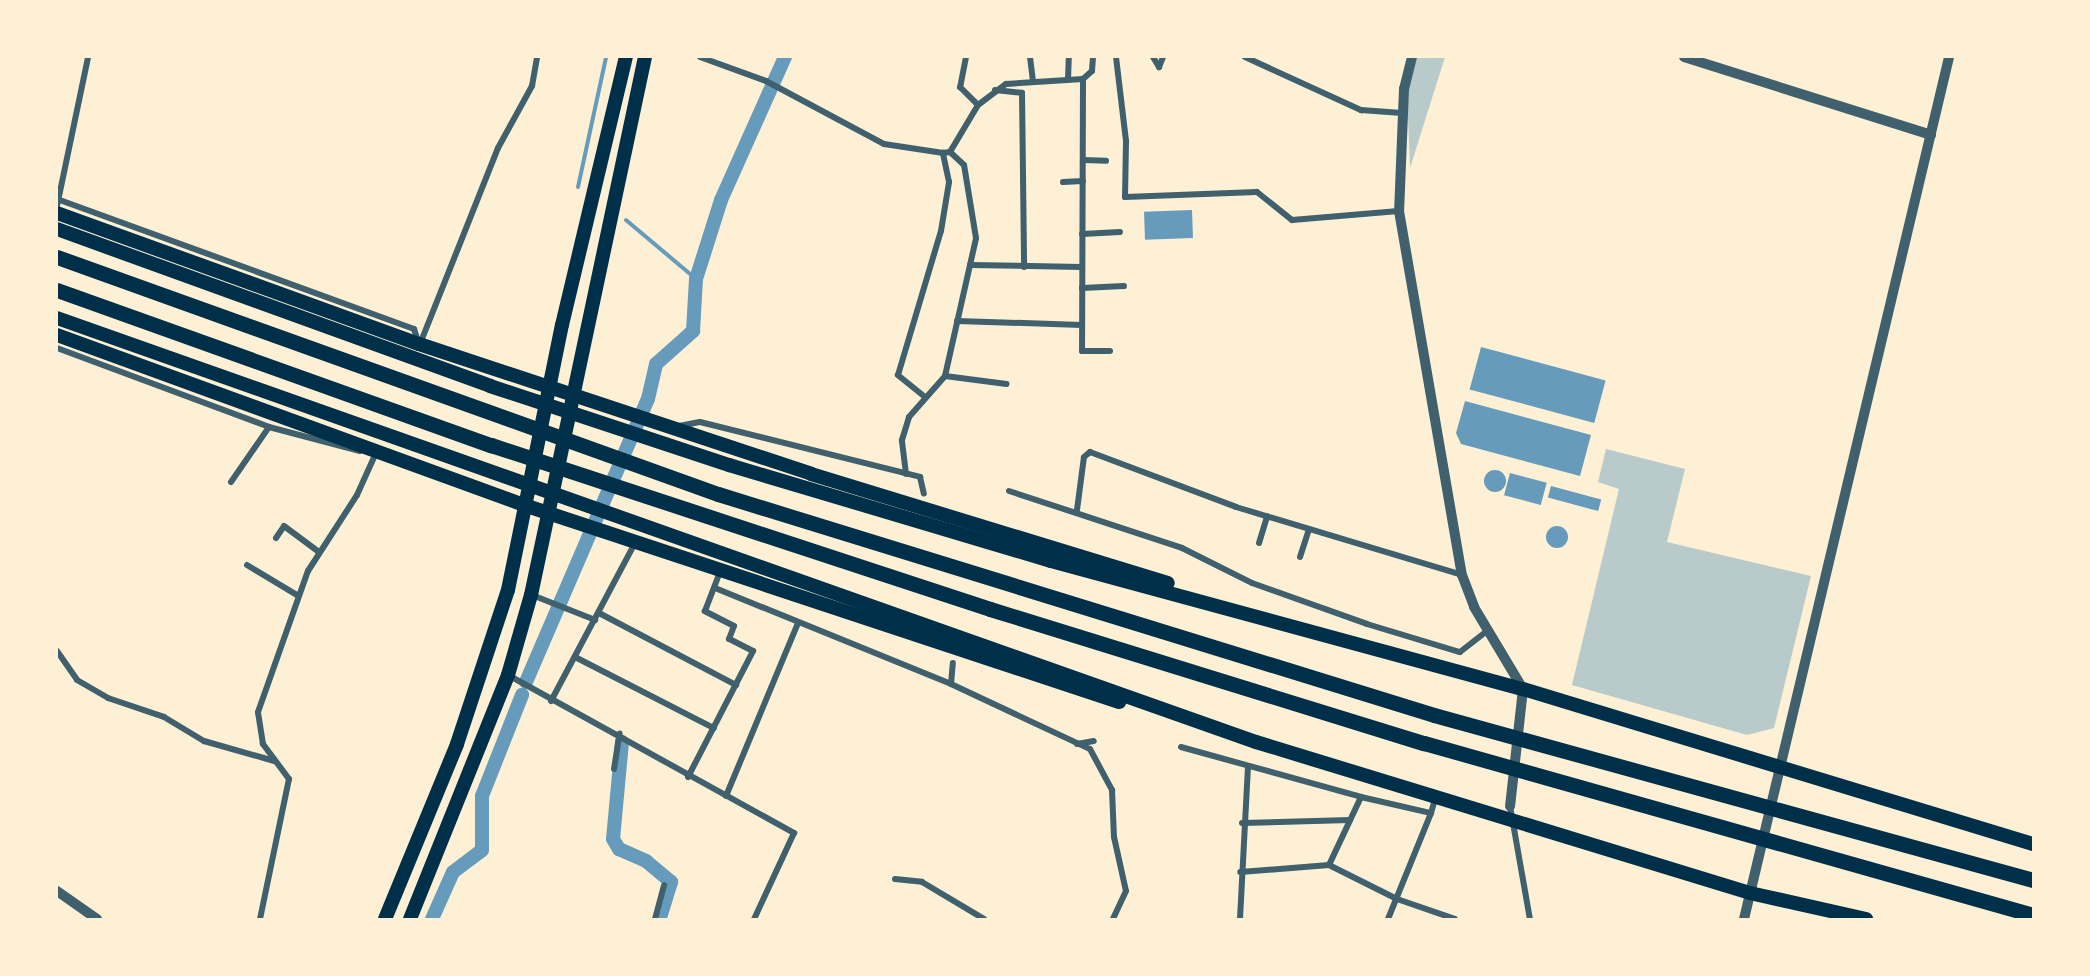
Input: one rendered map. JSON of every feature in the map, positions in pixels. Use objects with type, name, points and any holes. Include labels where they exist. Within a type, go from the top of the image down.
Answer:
[{"type":"highway","points":[[57,257],[718,494],[1434,715],[2033,880]]},
{"type":"highway","points":[[57,291],[709,519],[1424,742],[2033,915]]},
{"type":"main road","points":[[385,919],[485,667],[508,590],[549,387],[626,57]]},
{"type":"main road","points":[[410,919],[508,675],[531,595],[645,57]]},
{"type":"main road","points":[[58,205],[167,253],[419,344],[670,428],[1292,625]]},
{"type":"main road","points":[[57,229],[479,382],[729,465],[1051,561],[1522,689],[2033,844]]},
{"type":"main road","points":[[57,318],[699,548],[1256,742]]},
{"type":"main road","points":[[57,335],[524,505],[721,569],[1007,669],[1256,742],[1512,823],[1750,893],[1866,919]]},
{"type":"street","points":[[88,57],[58,205],[414,329],[419,344]]},
{"type":"street","points":[[419,344],[498,148],[532,86],[537,57]]},
{"type":"street","points":[[700,57],[766,81],[884,144],[947,152],[964,165],[976,238],[945,376],[909,417],[902,440],[906,474]]},
{"type":"street","points":[[966,57],[960,87],[978,105]]},
{"type":"street","points":[[1030,57],[1034,82]]},
{"type":"street","points":[[1068,80],[1069,57]]},
{"type":"street","points":[[926,397],[898,375],[941,231],[949,182],[947,152],[978,105],[995,90],[1034,82],[1083,79],[1092,71],[1093,57]]},
{"type":"street","points":[[1116,57],[1126,141],[1125,197],[1257,192],[1292,220],[1400,211]]},
{"type":"street","points":[[1153,57],[1159,67],[1163,57]]},
{"type":"street","points":[[1245,57],[1361,110],[1402,113]]},
{"type":"street","points":[[1412,57],[1402,113],[1400,211],[1462,575],[1488,630],[1522,689],[1510,806],[1530,919]]},
{"type":"street","points":[[1684,57],[1931,135]]},
{"type":"street","points":[[1744,919],[1949,57]]},
{"type":"street","points":[[1083,79],[1083,361]]},
{"type":"street","points":[[995,90],[1022,93],[1024,267]]},
{"type":"street","points":[[1083,160],[1106,162]]},
{"type":"street","points":[[1063,182],[1083,181]]},
{"type":"street","points":[[1082,234],[1120,232]]},
{"type":"street","points":[[970,265],[1082,267]]},
{"type":"street","points":[[1082,288],[1124,286]]},
{"type":"street","points":[[957,321],[1000,319],[1082,325]]},
{"type":"street","points":[[57,348],[331,448],[378,453],[319,552],[297,596],[257,722],[274,761],[289,779],[260,919]]},
{"type":"street","points":[[1082,351],[1110,351]]},
{"type":"street","points":[[945,376],[1006,384]]},
{"type":"street","points":[[670,428],[700,422],[920,477],[924,494]]},
{"type":"street","points":[[231,482],[269,427]]},
{"type":"street","points":[[1077,510],[1084,457],[1090,452],[1268,516],[1462,575]]},
{"type":"street","points":[[1010,491],[1077,510],[1182,548],[1252,583],[1460,652],[1488,630]]},
{"type":"street","points":[[1259,543],[1268,516]]},
{"type":"street","points":[[276,538],[284,526],[319,552]]},
{"type":"street","points":[[1300,557],[1309,529]]},
{"type":"street","points":[[551,701],[636,541]]},
{"type":"street","points":[[247,565],[297,596]]},
{"type":"street","points":[[688,777],[753,651],[729,639],[734,626],[705,611],[721,569]]},
{"type":"street","points":[[714,588],[951,684],[1075,745],[1098,759],[1112,790],[1114,837],[1126,891],[1113,919]]},
{"type":"street","points":[[531,595],[595,620]]},
{"type":"street","points":[[598,613],[736,685]]},
{"type":"street","points":[[726,796],[798,623]]},
{"type":"street","points":[[57,651],[77,680],[108,698],[164,717],[204,741],[274,761]]},
{"type":"street","points":[[575,657],[714,728]]},
{"type":"street","points":[[951,684],[953,663]]},
{"type":"street","points":[[508,675],[551,701],[620,732],[688,777],[794,833],[754,919]]},
{"type":"street","points":[[614,769],[620,732]]},
{"type":"street","points":[[1075,745],[1094,741]]},
{"type":"street","points":[[1181,747],[1361,797],[1431,813]]},
{"type":"street","points":[[1240,919],[1242,823],[1248,767]]},
{"type":"street","points":[[1329,865],[1361,797]]},
{"type":"street","points":[[1388,919],[1436,799]]},
{"type":"street","points":[[1242,823],[1350,820]]},
{"type":"street","points":[[1240,872],[1329,865],[1397,899],[1455,919]]},
{"type":"street","points":[[895,879],[922,882],[984,919]]},
{"type":"street","points":[[656,919],[664,885]]},
{"type":"street","points":[[57,891],[97,919]]},
{"type":"shaded area","points":[[1417,57],[1445,57],[1410,168],[1407,90]]},
{"type":"shaded area","points":[[1606,449],[1685,469],[1667,542],[1811,576],[1774,728],[1747,735],[1572,685],[1619,489],[1598,482]]},
{"type":"water","points":[[1192,210],[1193,238],[1145,240],[1144,212]]},
{"type":"water","points":[[1481,347],[1606,380],[1594,423],[1470,390]]},
{"type":"water","points":[[1465,401],[1591,435],[1580,476],[1461,444],[1456,433]]},
{"type":"water","points":[[1491,470],[1499,470],[1506,477],[1506,485],[1499,492],[1491,492],[1484,485],[1484,477]]},
{"type":"water","points":[[1510,473],[1547,483],[1541,505],[1504,495]]},
{"type":"water","points":[[1551,486],[1601,499],[1598,511],[1548,498]]},
{"type":"water","points":[[1553,526],[1561,526],[1568,533],[1568,541],[1561,548],[1553,548],[1546,541],[1546,533]]},
{"type":"waterway","points":[[578,187],[606,57]]},
{"type":"waterway","points":[[526,682],[648,399],[656,364],[693,331],[696,279],[721,200],[785,57]]},
{"type":"waterway","points":[[626,220],[696,279]]},
{"type":"waterway","points":[[432,919],[453,872],[482,850],[482,796],[522,695]]},
{"type":"waterway","points":[[622,742],[613,839],[619,849],[646,861],[671,882],[660,919]]}]
